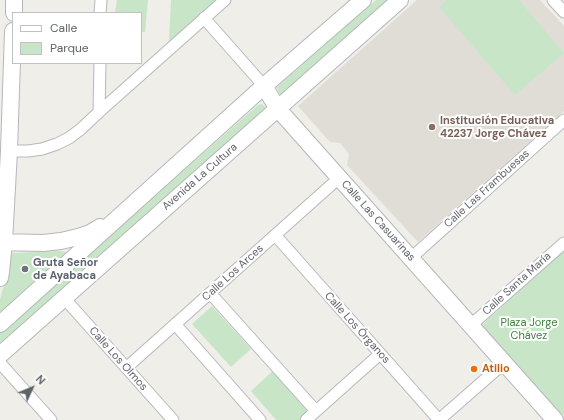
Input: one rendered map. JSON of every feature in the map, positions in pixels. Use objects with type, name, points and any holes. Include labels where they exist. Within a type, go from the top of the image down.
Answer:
[{"type":"street","points":[[14,0],[14,12]]},
{"type":"street","points":[[100,12],[101,0]]},
{"type":"street","points":[[9,151],[42,149],[69,138],[81,129],[225,0]]},
{"type":"street","points":[[0,324],[264,86],[363,0]]},
{"type":"street","name":"Avenida La Cultura","points":[[0,355],[400,0]]},
{"type":"street","points":[[553,0],[564,12]]},
{"type":"street","name":"Calle Las Casuarinas","points":[[204,18],[264,86],[278,109],[555,420]]},
{"type":"street","points":[[0,278],[2,272],[2,242],[9,151],[12,61]]},
{"type":"street","points":[[99,112],[100,64]]},
{"type":"street","name":"Calle Las Frambuesas","points":[[411,258],[564,120]]},
{"type":"street","name":"Calle Los Arces","points":[[126,368],[339,178]]},
{"type":"street","points":[[2,242],[43,243],[61,241],[90,233],[121,215]]},
{"type":"street","name":"Calle Los Órganos","points":[[274,235],[439,420]]},
{"type":"street","name":"Calle Santa María","points":[[471,326],[564,243]]},
{"type":"street","points":[[210,293],[316,411]]},
{"type":"street","name":"Calle Los Olmos","points":[[64,298],[173,420]]},
{"type":"street","points":[[175,324],[260,420]]},
{"type":"street","points":[[306,420],[380,354]]},
{"type":"street","points":[[0,363],[50,420]]},
{"type":"street","points":[[439,420],[504,363]]},
{"type":"shaded area","name":"Institución Educativa 42237 Jorge Chávez","points":[[417,0],[540,0],[564,26],[564,111],[418,242],[347,165],[349,154],[340,143],[330,142],[298,106]]},
{"type":"green space","points":[[117,0],[148,0],[145,32],[142,32],[142,12],[115,12]]},
{"type":"green space","points":[[171,0],[217,0],[169,42]]},
{"type":"green space","points":[[376,0],[390,0],[284,94],[280,94],[277,87]]},
{"type":"green space","points":[[447,0],[519,0],[564,53],[515,95],[439,7]]},
{"type":"green space","points":[[262,104],[265,107],[264,112],[2,344],[0,344],[0,333],[258,105]]},
{"type":"green space","name":"Plaza Jorge Chávez","points":[[564,251],[564,415],[560,414],[482,326]]},
{"type":"green space","points":[[66,252],[66,259],[3,313],[0,311],[0,299],[9,257],[12,253]]},
{"type":"green space","points":[[212,306],[251,349],[231,367],[192,324]]},
{"type":"green space","points":[[277,367],[313,407],[299,420],[276,420],[251,391]]},
{"type":"place","name":"Institución Educativa 42237 Jorge Chávez","points":[[432,127]]},
{"type":"place","name":"Gruta Señor de Ayabaca","points":[[25,269]]},
{"type":"place","name":"Atilio","points":[[474,369]]}]
